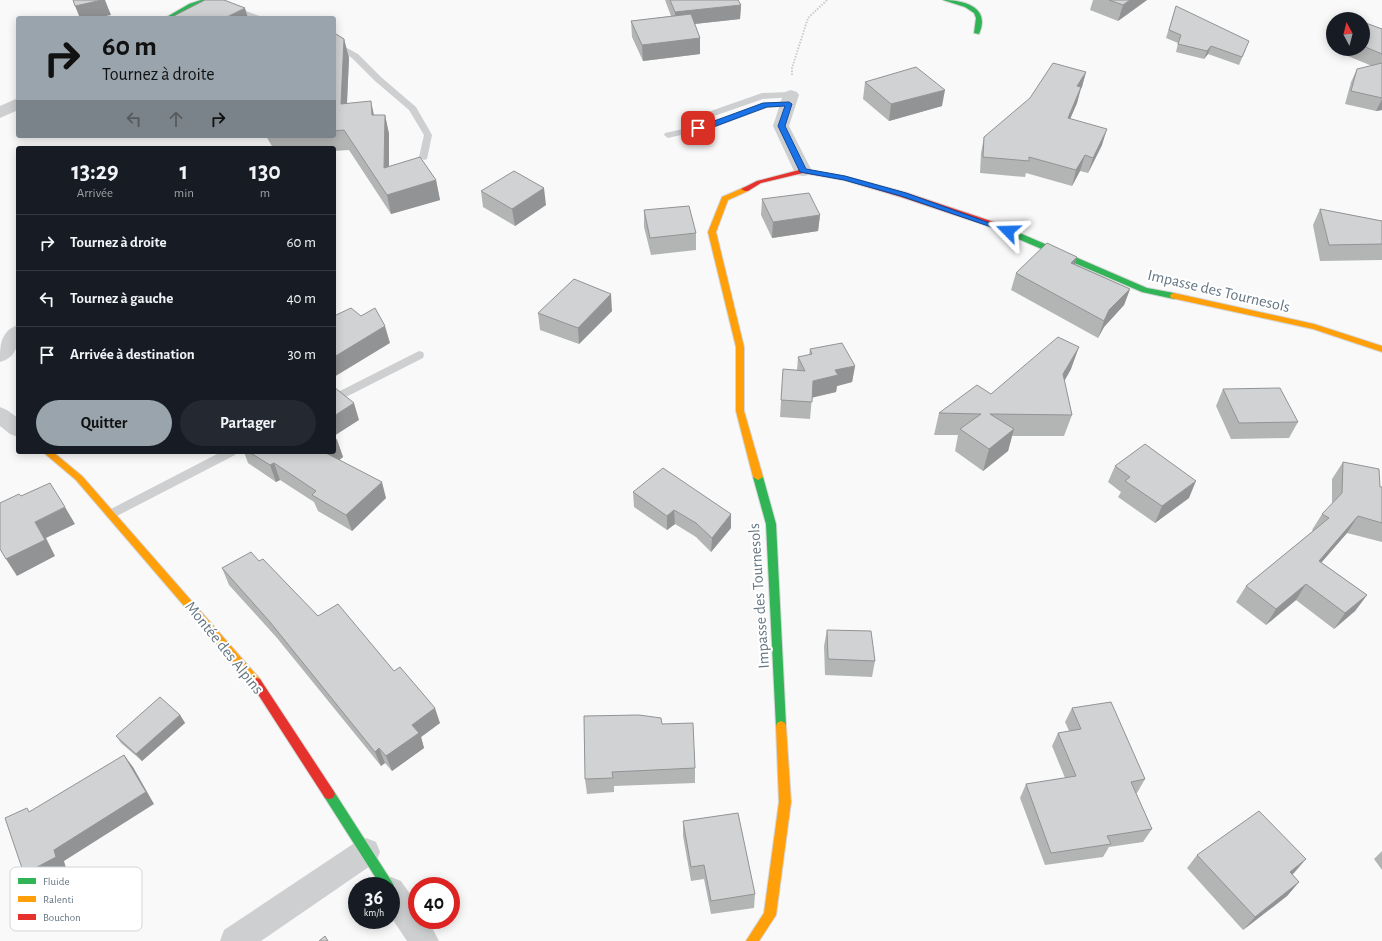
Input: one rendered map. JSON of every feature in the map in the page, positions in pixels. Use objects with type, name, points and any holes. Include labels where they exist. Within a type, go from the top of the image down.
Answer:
[{"type":"street","points":[[172,16],[191,5],[207,0]]},
{"type":"street","points":[[946,0],[972,8],[980,15],[981,24],[977,33]]},
{"type":"street","points":[[790,99],[781,126],[803,171]]},
{"type":"street","points":[[0,113],[16,104]]},
{"type":"street","name":"Impasse des Tournesols","points":[[752,941],[770,915],[785,802],[771,524],[740,411],[740,347],[712,232],[726,199],[760,182],[803,171],[845,178],[904,195],[995,225],[1146,290],[1314,327],[1382,349]]},
{"type":"street","points":[[0,355],[16,335]]},
{"type":"street","points":[[0,415],[16,428]]},
{"type":"street","name":"Montée des Alpins","points":[[49,454],[79,478],[253,676],[382,877]]},
{"type":"street","points":[[236,941],[366,852]]},
{"type":"street","points":[[400,905],[424,941]]},
{"type":"lane","points":[[210,0],[255,16]]},
{"type":"lane","points":[[336,44],[355,56],[378,79],[413,109],[428,135],[424,157]]},
{"type":"lane","points":[[710,114],[762,96],[790,99]]},
{"type":"lane","points":[[668,135],[713,125],[766,105],[790,99]]},
{"type":"lane","points":[[336,398],[419,355]]},
{"type":"lane","points":[[111,514],[227,454]]},
{"type":"path","points":[[790,99],[792,68],[808,18],[827,0]]},
{"type":"building","points":[[73,0],[102,0],[75,6]]},
{"type":"building","points":[[205,0],[224,0],[245,8],[229,16],[174,16]]},
{"type":"building","points":[[670,0],[738,0],[741,5],[675,12]]},
{"type":"building","points":[[1109,0],[1130,0],[1123,5]]},
{"type":"building","points":[[1176,6],[1249,41],[1242,57],[1211,46],[1207,51],[1178,44],[1181,35],[1169,30]]},
{"type":"building","points":[[691,14],[700,38],[642,45],[631,21]]},
{"type":"building","points":[[1370,25],[1382,29],[1382,54],[1370,49]]},
{"type":"building","points":[[336,34],[344,39],[341,104],[371,101],[372,115],[385,115],[384,168],[420,157],[436,180],[387,195],[344,130],[336,131]]},
{"type":"building","points":[[1053,63],[1086,72],[1077,86],[1081,87],[1068,118],[1107,129],[1093,158],[1085,155],[1076,170],[1029,157],[1029,161],[983,157],[984,137],[1030,98]]},
{"type":"building","points":[[1382,63],[1382,98],[1351,91],[1357,69]]},
{"type":"building","points":[[916,67],[945,90],[891,104],[865,82]]},
{"type":"building","points":[[514,171],[544,188],[512,209],[481,191]]},
{"type":"building","points":[[809,193],[820,215],[773,222],[762,199]]},
{"type":"building","points":[[689,206],[696,233],[650,238],[644,210]]},
{"type":"building","points":[[1320,209],[1382,221],[1382,244],[1329,245]]},
{"type":"building","points":[[1047,243],[1077,257],[1071,263],[1130,289],[1109,310],[1104,321],[1016,273]]},
{"type":"building","points":[[574,279],[611,294],[578,328],[538,313]]},
{"type":"building","points":[[351,308],[361,316],[375,308],[385,326],[336,356],[336,315]]},
{"type":"building","points":[[1058,337],[1079,347],[1063,374],[1072,415],[990,414],[1014,429],[989,449],[960,429],[981,414],[939,413],[977,385],[991,394]]},
{"type":"building","points":[[842,343],[855,366],[835,370],[838,375],[813,381],[812,402],[781,400],[783,369],[805,371],[798,357],[812,354],[810,349]]},
{"type":"building","points":[[1280,388],[1298,422],[1239,423],[1223,389]]},
{"type":"building","points":[[336,389],[354,403],[336,415]]},
{"type":"building","points":[[1145,444],[1196,481],[1162,506],[1125,481],[1130,477],[1115,466]]},
{"type":"building","points":[[252,454],[328,454],[382,482],[346,515],[312,495],[316,491],[274,463],[270,465]]},
{"type":"building","points":[[1343,462],[1379,469],[1380,487],[1382,487],[1382,523],[1358,516],[1319,561],[1367,595],[1345,613],[1306,584],[1276,609],[1246,586],[1329,518],[1322,514],[1342,493]]},
{"type":"building","points":[[663,468],[731,514],[712,538],[696,523],[674,510],[667,516],[633,492]]},
{"type":"building","points":[[50,483],[65,507],[35,522],[45,540],[6,559],[0,549],[0,503],[19,494],[21,496]]},
{"type":"building","points":[[251,552],[259,561],[263,559],[318,616],[338,604],[394,671],[400,667],[435,708],[412,725],[419,733],[386,756],[379,748],[375,752],[270,622],[222,568]]},
{"type":"building","points":[[827,630],[871,631],[875,661],[828,659]]},
{"type":"building","points":[[160,697],[180,715],[136,754],[116,736]]},
{"type":"building","points":[[1111,702],[1145,779],[1131,782],[1152,829],[1107,836],[1111,844],[1051,853],[1026,784],[1076,776],[1058,733],[1081,729],[1072,708]]},
{"type":"building","points":[[639,715],[661,718],[662,724],[693,723],[695,768],[612,772],[613,778],[585,779],[584,716]]},
{"type":"building","points":[[124,755],[146,792],[54,850],[56,857],[37,867],[22,867],[5,818],[27,808],[29,812]]},
{"type":"building","points":[[1259,811],[1306,859],[1290,872],[1299,882],[1255,917],[1197,855]]},
{"type":"building","points":[[738,813],[755,894],[711,901],[704,865],[691,867],[683,821]]},
{"type":"building","points":[[325,936],[328,941],[319,941]]},
{"type":"traffic: fast","points":[[172,16],[191,5],[207,0]]},
{"type":"traffic: fast","points":[[946,0],[961,3],[976,13],[979,18],[977,33]]},
{"type":"traffic: fast","points":[[991,224],[1145,290],[1174,296]]},
{"type":"traffic: fast","points":[[758,477],[771,524],[781,726]]},
{"type":"traffic: fast","points":[[329,794],[382,877]]},
{"type":"traffic: slow","points":[[745,189],[725,199],[712,232],[740,347],[740,411],[758,477]]},
{"type":"traffic: slow","points":[[1174,296],[1314,327],[1382,349]]},
{"type":"traffic: slow","points":[[49,454],[79,478],[256,682]]},
{"type":"traffic: slow","points":[[752,941],[770,915],[785,802],[781,726]]},
{"type":"traffic: jam","points":[[745,189],[759,182],[803,171],[845,178],[904,195],[991,224]]},
{"type":"traffic: jam","points":[[256,682],[329,794]]},
{"type":"route","points":[[698,128],[713,125],[766,105],[789,104],[781,126],[803,171],[845,178],[904,195],[995,225],[1008,231]]}]
